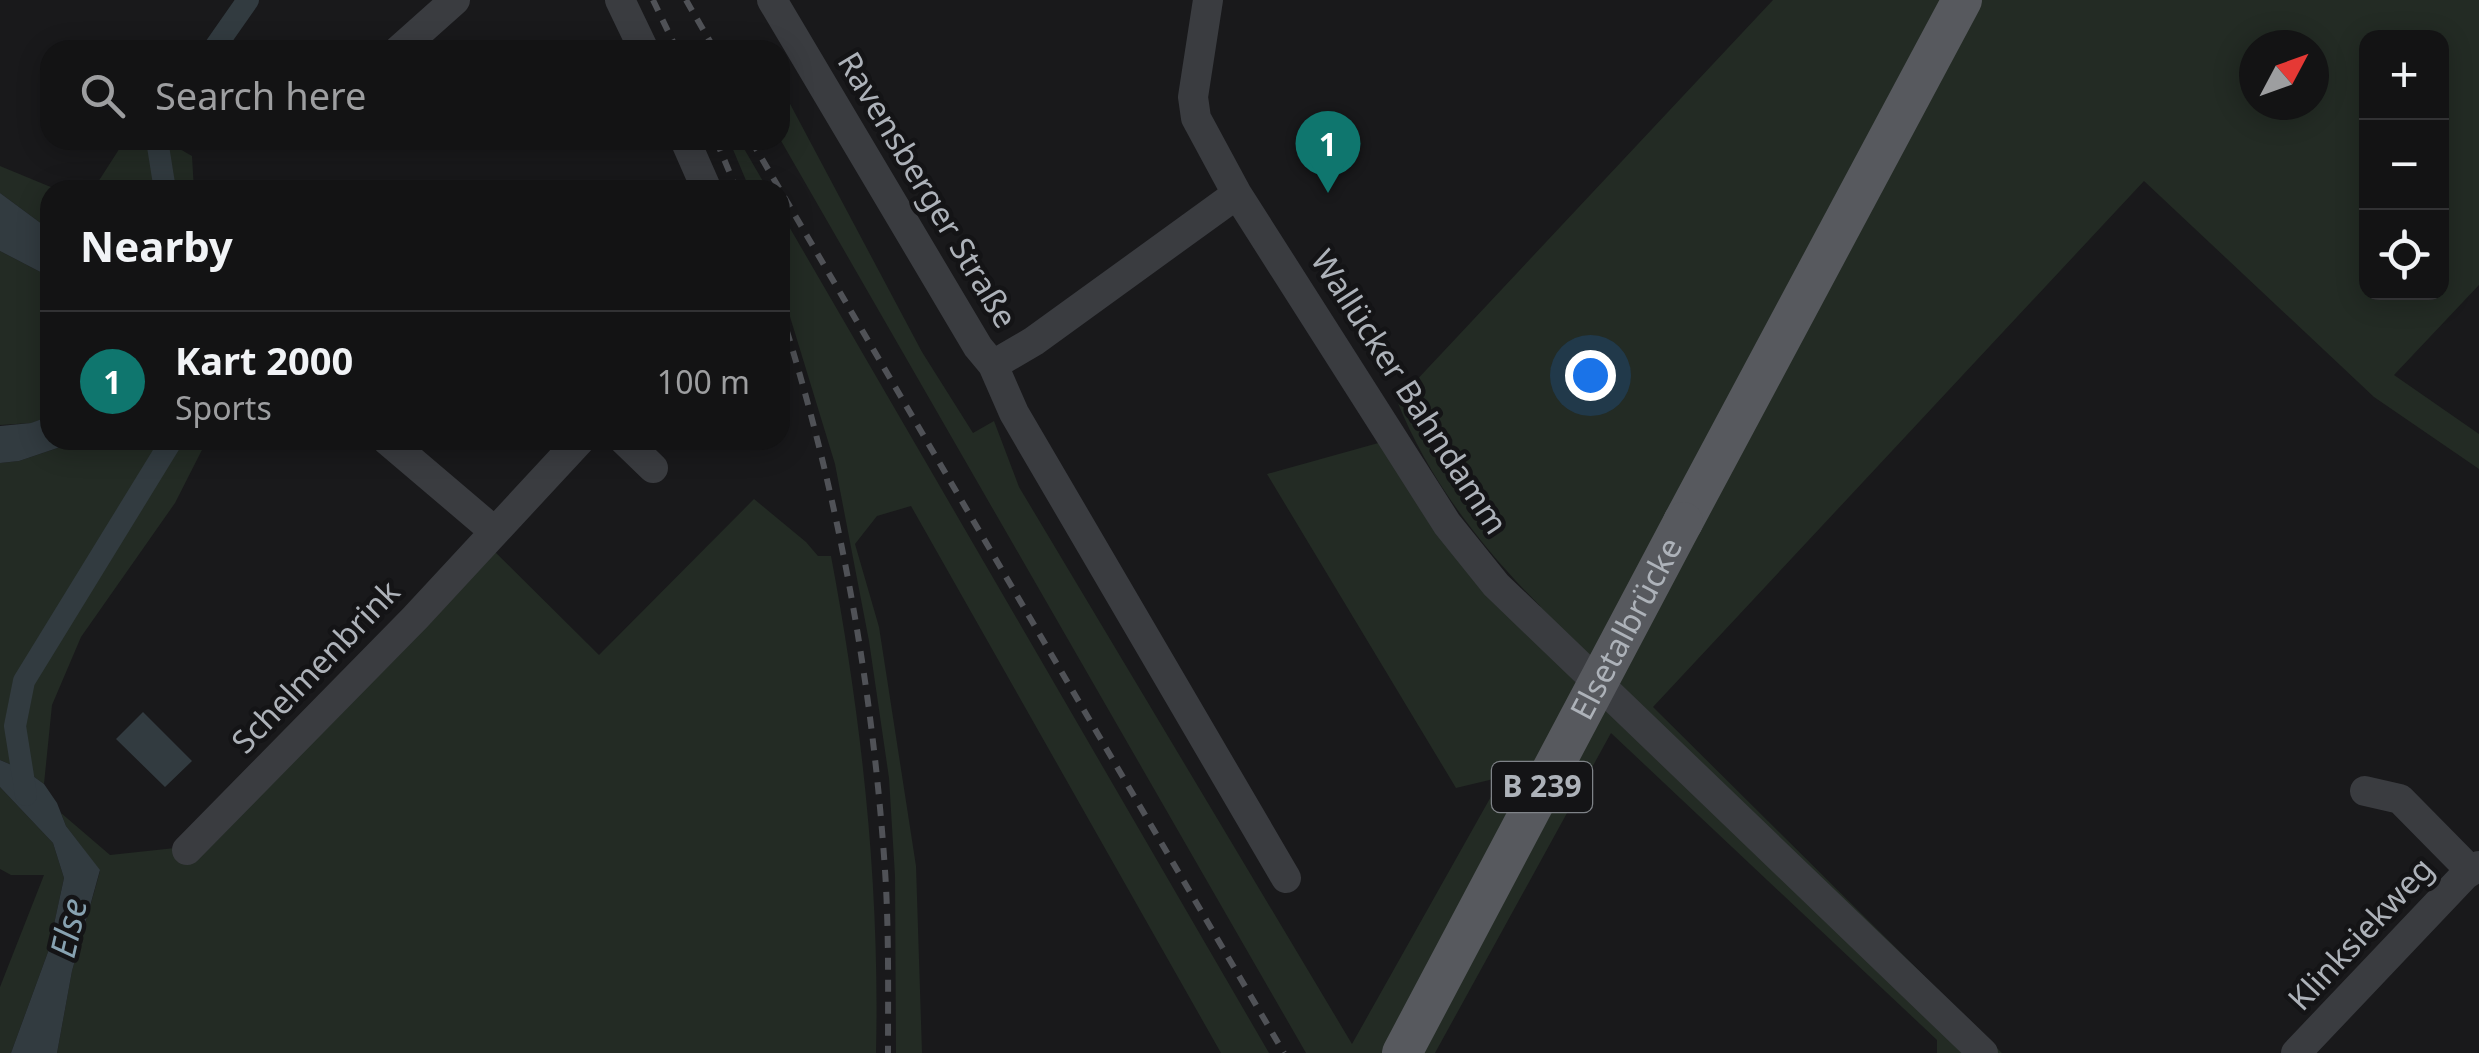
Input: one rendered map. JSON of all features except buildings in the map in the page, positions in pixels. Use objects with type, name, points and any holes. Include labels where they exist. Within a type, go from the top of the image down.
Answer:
[{"type":"main road","name":"Elsetalbrücke","points":[[1402,1053],[1962,0]]},
{"type":"street","points":[[411,40],[455,0]]},
{"type":"street","points":[[620,0],[639,40]]},
{"type":"street","name":"Ravensberger Straße","points":[[772,0],[968,330],[993,365],[1034,341],[1237,194]]},
{"type":"street","name":"Wallücker Bahndamm","points":[[1208,0],[1193,97],[1196,118],[1237,194],[1447,524],[1496,585],[1984,1053]]},
{"type":"street","points":[[690,150],[703,180]]},
{"type":"street","points":[[993,365],[1014,412],[1286,878]]},
{"type":"street","points":[[399,450],[494,531]]},
{"type":"street","name":"Schelmenbrink","points":[[187,850],[414,618],[571,450]]},
{"type":"street","points":[[634,450],[653,468]]},
{"type":"street","points":[[2366,792],[2400,799],[2475,868]]},
{"type":"street","name":"Klinksiekweg","points":[[2296,1053],[2475,868]]},
{"type":"shaded area","points":[[1773,0],[2479,0],[2479,285],[2394,375],[2479,434],[2479,469],[2374,397],[2144,181],[1653,707],[2002,1053],[1937,1053],[1937,1040],[1611,733],[1435,1053],[1306,1053],[786,150],[790,150],[790,104],[922,352],[973,433],[994,421],[1019,487],[1352,1044],[1502,777],[1456,788],[1267,474],[1382,442],[1465,568],[1541,607],[1458,511],[1425,458],[1397,401]]},
{"type":"shaded area","points":[[119,150],[182,150],[192,156],[193,180],[99,180]]},
{"type":"shaded area","points":[[733,150],[745,150],[762,180],[746,180]]},
{"type":"shaded area","points":[[0,166],[40,183],[40,223],[0,193]]},
{"type":"shaded area","points":[[790,228],[1269,1053],[1221,1053],[911,506],[877,516],[855,544],[879,627],[916,866],[922,1053],[896,1053],[895,876],[889,778],[869,641],[835,464],[790,317]]},
{"type":"shaded area","points":[[0,251],[40,272],[40,420],[0,425]]},
{"type":"shaded area","points":[[51,450],[202,450],[175,503],[81,637],[52,705],[44,784],[0,760],[0,463]]},
{"type":"shaded area","points":[[754,499],[818,556],[831,556],[867,804],[875,928],[876,1053],[57,1053],[72,971],[100,871],[66,826],[61,813],[110,855],[203,845],[490,547],[599,655]]},
{"type":"shaded area","points":[[0,787],[53,843],[64,878],[48,952],[11,1053],[0,1053],[0,987],[44,875],[11,875],[0,869]]},
{"type":"water","points":[[0,193],[40,223],[40,272],[0,251]]},
{"type":"water","points":[[40,420],[40,450],[51,450],[0,463],[0,426]]},
{"type":"water","points":[[143,712],[192,761],[165,787],[116,739]]},
{"type":"water","name":"Else","points":[[0,760],[44,784],[66,826],[100,870],[72,971],[57,1053],[11,1053],[48,952],[64,878],[53,843],[0,787]]},
{"type":"waterway","points":[[220,40],[248,0]]},
{"type":"waterway","points":[[159,150],[163,180]]},
{"type":"waterway","points":[[26,795],[15,726],[24,681],[166,450]]},
{"type":"railway","points":[[653,0],[672,40]]},
{"type":"railway","points":[[686,0],[709,40]]},
{"type":"railway","points":[[720,150],[733,180]]},
{"type":"railway","points":[[757,150],[774,180]]},
{"type":"railway","points":[[790,207],[1284,1053]]},
{"type":"railway","points":[[790,342],[835,516],[871,727],[885,870],[888,1053]]},
{"type":"place","name":"Kart 2000","points":[[1328,193]]}]
